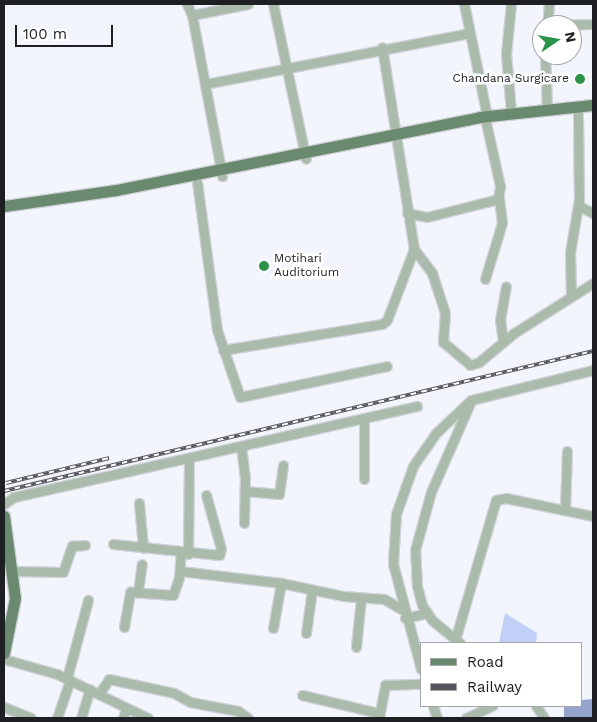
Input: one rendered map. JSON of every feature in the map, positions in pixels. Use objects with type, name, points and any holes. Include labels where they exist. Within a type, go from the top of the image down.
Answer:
[{"type":"main road","points":[[4,206],[90,195],[221,172],[487,120],[511,113],[593,105]]},
{"type":"main road","points":[[487,120],[593,112]]},
{"type":"main road","points":[[4,213],[64,206],[197,182],[221,172]]},
{"type":"main road","points":[[4,516],[13,571],[15,609],[4,652]]},
{"type":"main road","points":[[4,550],[9,605],[4,632]]},
{"type":"street","points":[[186,4],[192,16],[221,172]]},
{"type":"street","points":[[192,16],[248,4]]},
{"type":"street","points":[[274,4],[305,155]]},
{"type":"street","points":[[464,4],[500,186],[502,222],[485,279]]},
{"type":"street","points":[[511,4],[506,53],[511,113]]},
{"type":"street","points":[[549,4],[547,25],[593,24]]},
{"type":"street","points":[[205,84],[382,48],[470,33]]},
{"type":"street","points":[[382,48],[398,137],[414,250],[432,273],[445,314],[443,342],[472,365],[503,342],[593,283]]},
{"type":"street","points":[[545,65],[547,109]]},
{"type":"street","points":[[571,296],[570,252],[579,206],[578,113]]},
{"type":"street","points":[[197,182],[204,214],[212,306],[223,350],[242,397],[387,366]]},
{"type":"street","points":[[408,213],[422,217],[439,215],[490,203],[500,197]]},
{"type":"street","points":[[579,206],[593,213]]},
{"type":"street","points":[[223,350],[384,323],[414,250]]},
{"type":"street","points":[[503,342],[500,320],[506,287]]},
{"type":"street","points":[[420,666],[404,614],[393,564],[394,522],[398,502],[408,475],[425,447],[471,400],[593,370]]},
{"type":"street","points":[[471,400],[438,473],[418,532],[417,586],[427,614],[458,642],[496,500],[506,498],[593,516]]},
{"type":"street","points":[[4,504],[14,497],[417,406]]},
{"type":"street","points":[[364,418],[366,440],[364,479]]},
{"type":"street","points":[[241,446],[245,491],[244,523]]},
{"type":"street","points":[[565,510],[567,451]]},
{"type":"street","points":[[124,626],[129,594],[138,591],[171,596],[184,553],[189,459]]},
{"type":"street","points":[[245,491],[279,494],[283,465]]},
{"type":"street","points":[[113,544],[216,556],[221,554],[206,496]]},
{"type":"street","points":[[139,503],[143,548]]},
{"type":"street","points":[[13,571],[63,572],[72,546],[85,545]]},
{"type":"street","points":[[138,591],[142,564]]},
{"type":"street","points":[[180,571],[280,583],[361,598],[387,600],[404,614],[427,614]]},
{"type":"street","points":[[273,628],[280,583]]},
{"type":"street","points":[[306,633],[312,590]]},
{"type":"street","points":[[356,647],[361,598]]},
{"type":"street","points":[[57,718],[69,679],[88,600]]},
{"type":"street","points":[[4,659],[69,679],[148,718]]},
{"type":"street","points":[[99,694],[109,679],[174,693],[190,702],[238,711],[248,718]]},
{"type":"street","points":[[302,695],[379,716],[386,684],[420,684]]},
{"type":"street","points":[[81,718],[90,689]]},
{"type":"street","points":[[4,707],[31,718]]},
{"type":"street","points":[[466,718],[490,707]]},
{"type":"street","points":[[537,707],[544,718]]},
{"type":"street","points":[[123,718],[126,708]]},
{"type":"shaded area","points":[[505,613],[537,633],[536,642],[499,642]]},
{"type":"shaded area","points":[[593,699],[593,718],[564,718],[564,707],[582,707],[582,700]]},
{"type":"railway","points":[[4,491],[593,351]]},
{"type":"railway","points":[[6,483],[109,458]]},
{"type":"place","name":"Chandana Surgicare","points":[[580,79]]},
{"type":"place","name":"Motihari Auditorium","points":[[264,266]]}]
